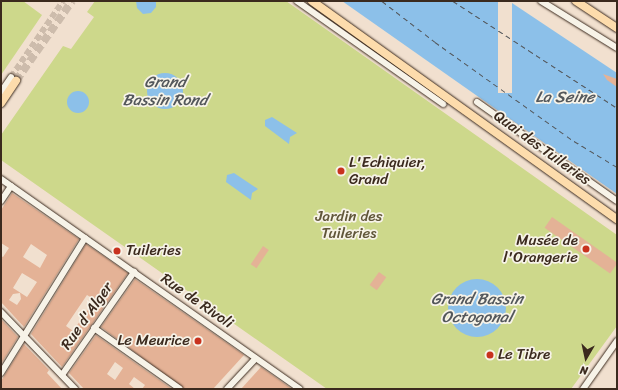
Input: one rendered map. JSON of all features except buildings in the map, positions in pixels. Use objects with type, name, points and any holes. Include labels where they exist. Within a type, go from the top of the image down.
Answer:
[{"type":"main road","name":"Quai des Tuileries","points":[[312,1],[617,219]]},
{"type":"main road","points":[[576,1],[617,28]]},
{"type":"main road","points":[[1,103],[13,79]]},
{"type":"street","points":[[297,1],[443,104]]},
{"type":"street","points":[[540,1],[617,48]]},
{"type":"street","points":[[1,92],[13,79]]},
{"type":"street","points":[[477,102],[617,201]]},
{"type":"street","name":"Rue de Rivoli","points":[[1,179],[300,389]]},
{"type":"street","points":[[1,201],[11,186]]},
{"type":"street","points":[[1,373],[85,238]]},
{"type":"street","name":"Rue d'Alger","points":[[62,375],[134,272]]},
{"type":"street","points":[[1,312],[76,389]]},
{"type":"street","points":[[94,328],[180,389]]},
{"type":"street","points":[[592,389],[585,387],[617,341]]},
{"type":"street","points":[[228,389],[256,358]]},
{"type":"green space","points":[[1,1],[23,1],[42,15],[1,75]]},
{"type":"green space","name":"Jardin des Tuileries","points":[[95,1],[286,1],[617,235],[617,326],[571,389],[327,389],[1,160],[1,135],[63,46],[71,49],[94,17],[87,12]]},
{"type":"water","points":[[136,1],[156,1],[156,7],[151,13],[143,14],[137,8]]},
{"type":"water","name":"La Seine","points":[[342,1],[509,1],[617,73],[617,194]]},
{"type":"water","name":"Grand Bassin Rond","points":[[162,73],[168,73],[178,78],[183,91],[178,104],[168,109],[162,109],[152,104],[147,94],[147,88],[152,78]]},
{"type":"water","points":[[78,91],[86,94],[89,102],[86,110],[78,113],[70,110],[67,102],[70,94]]},
{"type":"water","points":[[272,117],[297,133],[290,137],[289,144],[265,126],[265,120]]},
{"type":"water","points":[[234,173],[258,189],[252,193],[251,200],[226,182],[227,175]]},
{"type":"water","name":"Grand Bassin Octogonal","points":[[471,279],[483,279],[498,287],[506,302],[506,314],[498,329],[483,337],[471,337],[456,329],[448,314],[448,302],[456,287]]},
{"type":"pier","points":[[498,1],[512,1],[512,93],[498,93]]},
{"type":"ferry route","points":[[382,1],[435,42],[574,141],[617,167]]},
{"type":"ferry route","points":[[453,1],[617,108]]},
{"type":"tunnel","points":[[11,77],[63,1]]},
{"type":"tunnel","points":[[16,81],[72,1]]},
{"type":"place","name":"L'Echiquier, Grand","points":[[341,171]]},
{"type":"place","name":"Musée de l'Orangerie","points":[[586,249]]},
{"type":"place","name":"Tuileries","points":[[117,251]]},
{"type":"place","name":"Le Meurice","points":[[198,341]]},
{"type":"place","name":"Le Tibre","points":[[490,355]]}]
